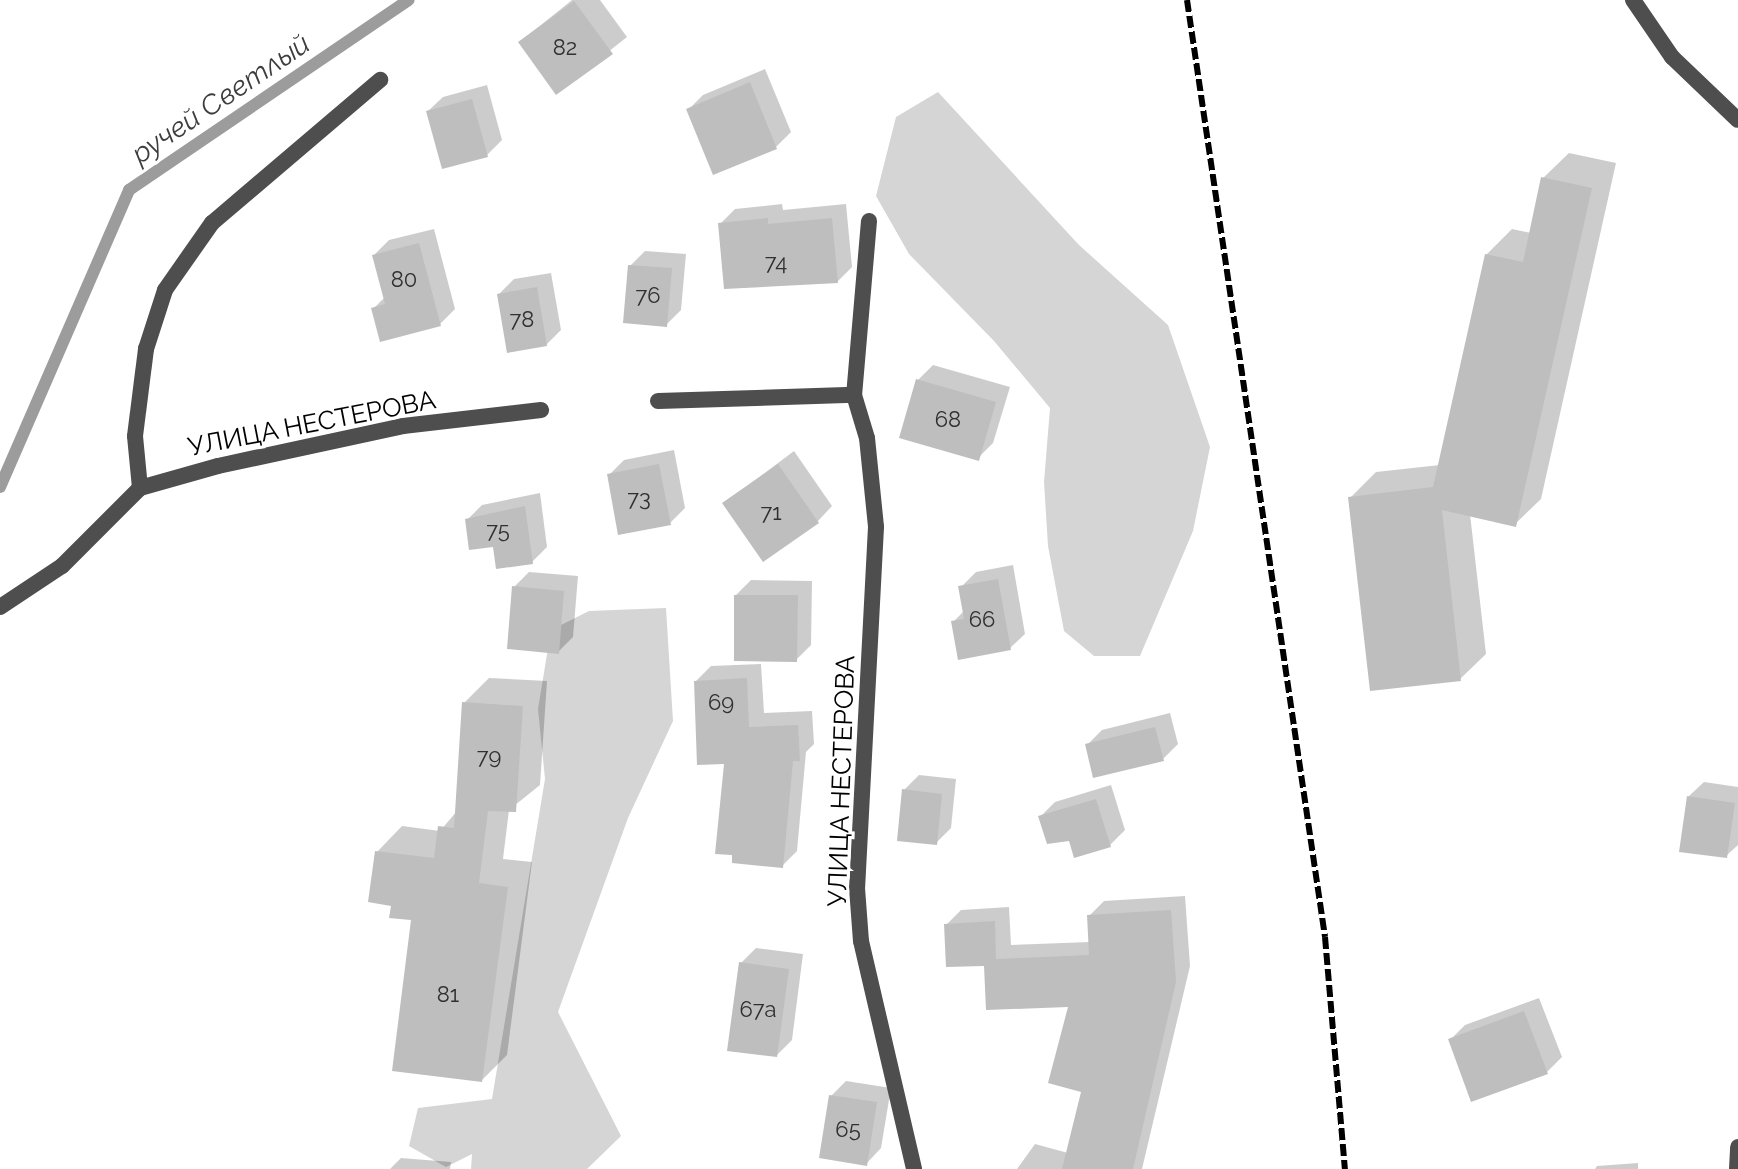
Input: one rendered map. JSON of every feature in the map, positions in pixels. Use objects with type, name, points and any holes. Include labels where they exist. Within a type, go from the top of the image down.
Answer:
[{"type":"street","points":[[1633,0],[1672,57],[1738,120]]},
{"type":"street","points":[[0,607],[62,566],[140,488],[135,436],[146,349],[165,290],[212,223],[380,80]]},
{"type":"street","points":[[658,401],[854,395],[869,221]]},
{"type":"street","name":"УЛИЦА НЕСТЕРОВА","points":[[854,395],[867,438],[876,527],[857,888],[861,941],[914,1169]]},
{"type":"street","name":"УЛИЦА НЕСТЕРОВА","points":[[140,488],[403,426],[541,410]]},
{"type":"street","points":[[1737,1169],[1738,1147]]},
{"type":"shaded area","points":[[938,92],[1079,245],[1168,325],[1210,447],[1193,531],[1140,656],[1094,656],[1064,631],[1048,546],[1044,482],[1050,408],[994,341],[909,254],[876,196],[896,117]]},
{"type":"shaded area","points":[[666,608],[673,721],[628,818],[558,1012],[621,1136],[587,1169],[471,1169],[472,1154],[446,1167],[409,1146],[418,1108],[492,1099],[545,779],[538,709],[551,630],[589,611]]},
{"type":"building","points":[[574,1],[613,54],[556,95],[518,42]]},
{"type":"building","points":[[750,82],[777,149],[713,175],[686,109]]},
{"type":"building","points":[[472,99],[488,157],[442,169],[426,111]]},
{"type":"building","points":[[1541,177],[1592,188],[1516,527],[1442,510],[1461,681],[1370,691],[1348,497],[1433,487],[1485,254],[1523,262]]},
{"type":"building","points":[[768,218],[768,224],[832,218],[838,283],[724,289],[718,223]]},
{"type":"building","points":[[419,243],[441,326],[380,342],[371,308],[385,304],[372,255]]},
{"type":"building","points":[[628,265],[672,268],[667,327],[623,323]]},
{"type":"building","points":[[537,287],[547,346],[507,353],[497,294]]},
{"type":"building","points":[[916,379],[996,402],[979,461],[899,438]]},
{"type":"building","points":[[659,464],[671,525],[618,535],[607,474]]},
{"type":"building","points":[[778,464],[819,523],[763,562],[722,503]]},
{"type":"building","points":[[525,506],[533,564],[496,569],[493,547],[469,550],[465,519]]},
{"type":"building","points":[[998,579],[1011,650],[958,660],[951,621],[964,619],[958,586]]},
{"type":"building","points":[[512,586],[564,591],[559,654],[507,649]]},
{"type":"building","points":[[734,595],[798,595],[797,662],[734,661]]},
{"type":"building","points":[[747,678],[749,727],[798,725],[800,761],[793,761],[783,868],[732,863],[732,855],[715,854],[724,764],[697,765],[694,681]]},
{"type":"building","points":[[462,702],[523,706],[516,812],[488,811],[479,883],[508,887],[482,1082],[392,1071],[411,920],[389,918],[391,906],[368,902],[375,851],[434,858],[438,826],[454,828]]},
{"type":"building","points":[[1155,727],[1164,761],[1093,778],[1085,744]]},
{"type":"building","points":[[902,789],[942,794],[937,845],[897,841]]},
{"type":"building","points":[[1687,796],[1735,803],[1727,858],[1679,852]]},
{"type":"building","points":[[1096,799],[1111,847],[1074,858],[1069,841],[1047,844],[1038,816]]},
{"type":"building","points":[[1171,910],[1176,982],[1133,1169],[1062,1169],[1081,1092],[1048,1083],[1068,1007],[986,1010],[984,966],[946,967],[944,924],[995,921],[996,959],[1089,955],[1087,915]]},
{"type":"building","points":[[739,962],[789,969],[777,1057],[727,1051]]},
{"type":"building","points":[[1524,1011],[1548,1074],[1471,1102],[1448,1039]]},
{"type":"building","points":[[829,1095],[877,1102],[867,1166],[819,1158]]},
{"type":"waterway","name":"ручей Светлый","points":[[0,487],[129,190],[409,0]]},
{"type":"railway","points":[[1187,0],[1325,937],[1345,1169]]}]
